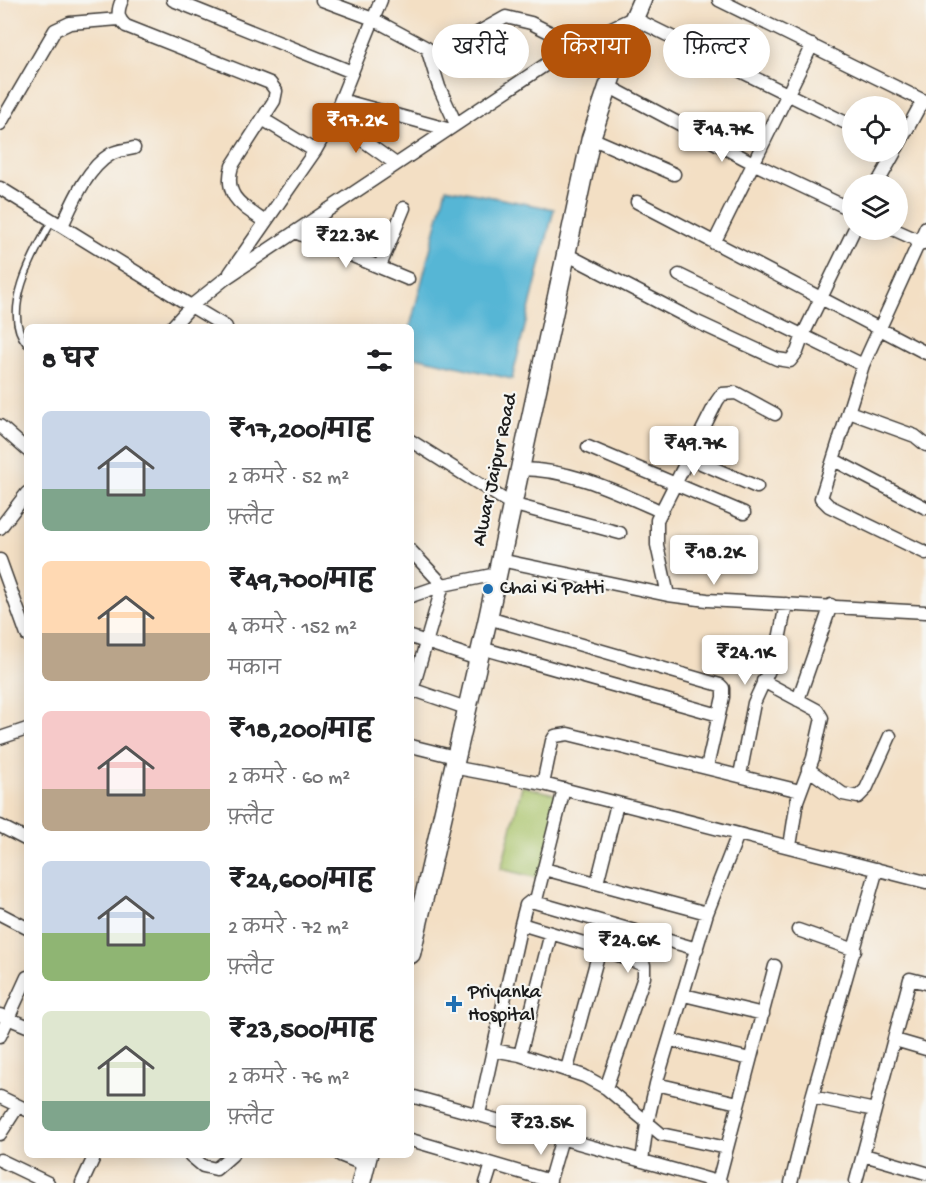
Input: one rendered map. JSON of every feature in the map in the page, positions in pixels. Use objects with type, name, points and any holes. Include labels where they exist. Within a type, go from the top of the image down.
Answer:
[{"type":"main road","name":"Alwar Jaipur Road","points":[[414,940],[453,762],[488,618],[591,138],[637,5]]},
{"type":"main road","points":[[361,1183],[367,1160]]},
{"type":"street","points":[[119,19],[118,9],[122,0]]},
{"type":"street","points":[[173,0],[352,72]]},
{"type":"street","points":[[322,0],[373,19],[427,48],[451,126]]},
{"type":"street","points":[[226,278],[315,151],[333,119],[381,0]]},
{"type":"street","points":[[719,0],[925,101],[908,130]]},
{"type":"street","points":[[608,24],[637,5],[842,121]]},
{"type":"street","points":[[431,59],[506,17],[541,28]]},
{"type":"street","points":[[0,124],[55,30],[70,23],[119,19],[136,32],[270,83],[276,92],[273,100],[232,166],[228,178],[234,197],[265,222]]},
{"type":"street","points":[[714,243],[812,45]]},
{"type":"street","points":[[175,324],[191,306],[226,278],[541,67]]},
{"type":"street","points":[[608,86],[755,164],[842,205]]},
{"type":"street","points":[[341,100],[451,126]]},
{"type":"street","points":[[333,119],[396,164]]},
{"type":"street","points":[[269,123],[315,151]]},
{"type":"street","points":[[591,138],[674,174]]},
{"type":"street","points":[[57,223],[102,162],[110,155],[134,148]]},
{"type":"street","points":[[0,188],[221,324]]},
{"type":"street","points":[[637,202],[822,296],[926,353]]},
{"type":"street","points":[[380,266],[404,208]]},
{"type":"street","points":[[926,227],[922,242],[879,327],[863,365],[822,493],[823,502],[926,553]]},
{"type":"street","points":[[295,232],[408,279]]},
{"type":"street","points":[[908,236],[922,242]]},
{"type":"street","points":[[566,254],[695,321],[777,359],[790,361],[794,358],[849,240]]},
{"type":"street","points":[[678,275],[863,365]]},
{"type":"street","points":[[668,595],[656,538],[660,511],[722,394],[736,393],[776,414]]},
{"type":"street","points":[[849,412],[915,436],[926,445]]},
{"type":"street","points":[[0,426],[24,447]]},
{"type":"street","points":[[414,443],[512,504],[620,532]]},
{"type":"street","points":[[588,447],[744,513]]},
{"type":"street","points":[[687,457],[757,487]]},
{"type":"street","points":[[834,460],[926,508]]},
{"type":"street","points":[[519,469],[540,469],[580,476],[660,511]]},
{"type":"street","points":[[0,528],[24,497]]},
{"type":"street","points":[[414,554],[443,585]]},
{"type":"street","points":[[0,560],[24,627]]},
{"type":"street","points":[[414,595],[499,567],[724,602],[831,605],[926,612]]},
{"type":"street","points":[[414,681],[443,585]]},
{"type":"street","points":[[740,776],[754,704],[776,655],[786,604]]},
{"type":"street","points":[[798,700],[831,605]]},
{"type":"street","points":[[488,618],[720,685],[724,693],[707,767]]},
{"type":"street","points":[[414,638],[719,715]]},
{"type":"street","points":[[763,681],[817,710],[822,718],[800,791],[790,846]]},
{"type":"street","points":[[414,692],[466,708]]},
{"type":"street","points":[[1,734],[24,730]]},
{"type":"street","points":[[543,784],[552,741],[560,734],[707,767],[800,791]]},
{"type":"street","points":[[808,769],[843,794],[858,797],[866,789],[890,736]]},
{"type":"street","points":[[414,747],[453,762],[926,882]]},
{"type":"street","points":[[536,900],[564,789]]},
{"type":"street","points":[[597,883],[617,804]]},
{"type":"street","points":[[0,826],[24,838]]},
{"type":"street","points":[[642,1161],[656,1084],[707,913],[738,834]]},
{"type":"street","points":[[544,869],[707,913]]},
{"type":"street","points":[[791,1183],[812,1097],[877,869]]},
{"type":"street","points":[[478,1114],[526,905],[536,900],[697,949]]},
{"type":"street","points":[[0,914],[24,926]]},
{"type":"street","points":[[521,924],[641,962],[645,970],[606,1088]]},
{"type":"street","points":[[798,930],[855,950]]},
{"type":"street","points":[[520,1055],[551,933]]},
{"type":"street","points":[[567,1069],[600,948]]},
{"type":"street","points":[[414,1096],[719,1183],[775,966]]},
{"type":"street","points":[[856,1180],[895,1040],[909,979],[926,983]]},
{"type":"street","points":[[0,1036],[4,1017],[24,982]]},
{"type":"street","points":[[684,995],[763,1014]]},
{"type":"street","points":[[4,1017],[24,1025]]},
{"type":"street","points":[[670,1040],[750,1059]]},
{"type":"street","points":[[895,1040],[926,1048]]},
{"type":"street","points":[[492,1050],[520,1055],[567,1069],[606,1088],[647,1124],[669,1137],[727,1148]]},
{"type":"street","points":[[656,1084],[738,1103]]},
{"type":"street","points":[[0,1097],[23,1108],[0,1134]]},
{"type":"street","points":[[812,1097],[876,1110]]},
{"type":"street","points":[[414,1141],[549,1182],[562,1138]]},
{"type":"street","points":[[864,1155],[926,1173]]},
{"type":"street","points":[[82,1183],[94,1158]]},
{"type":"street","points":[[194,1158],[210,1169],[216,1169],[229,1158]]},
{"type":"street","points":[[0,1160],[39,1181]]},
{"type":"street","points":[[486,1183],[492,1164]]},
{"type":"lane","points":[[9,300],[57,223]]},
{"type":"lane","points":[[12,329],[24,341]]},
{"type":"green space","points":[[522,786],[563,796],[542,879],[501,869]]},
{"type":"water","points":[[446,188],[554,209],[512,379],[414,357],[414,324],[411,324]]},
{"type":"place","name":"Chai Ki Patti","points":[[488,589]]},
{"type":"place","name":"Priyanka Hospital","points":[[454,1004]]}]
